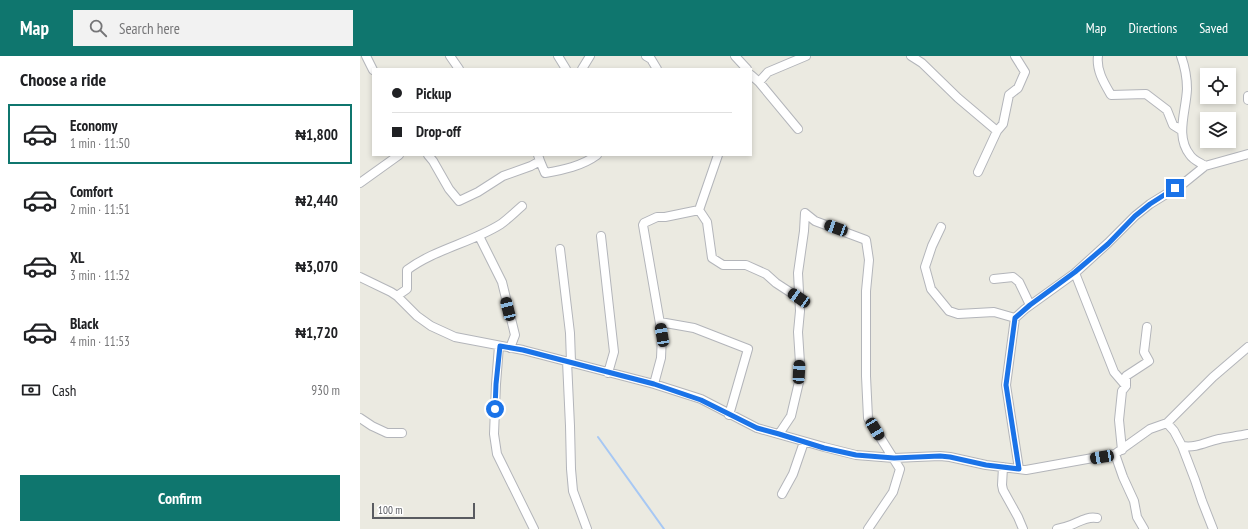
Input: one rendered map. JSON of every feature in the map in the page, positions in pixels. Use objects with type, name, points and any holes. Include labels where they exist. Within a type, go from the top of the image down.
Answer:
[{"type":"street","points":[[366,56],[372,68]]},
{"type":"street","points":[[450,56],[459,68]]},
{"type":"street","points":[[558,56],[565,68]]},
{"type":"street","points":[[583,68],[590,56]]},
{"type":"street","points":[[646,56],[651,59],[656,68]]},
{"type":"street","points":[[735,56],[745,68]]},
{"type":"street","points":[[759,82],[768,72],[806,56]]},
{"type":"street","points":[[911,56],[922,63],[958,98],[997,131]]},
{"type":"street","points":[[978,172],[997,131],[1003,124],[1010,95],[1018,88],[1024,72],[1015,56]]},
{"type":"street","points":[[1098,56],[1097,63],[1101,78],[1111,96],[1146,94],[1167,110],[1173,125],[1181,130]]},
{"type":"street","points":[[1181,56],[1186,69],[1187,90],[1181,130],[1182,140],[1190,156],[1205,166]]},
{"type":"street","points":[[752,76],[759,82],[798,129]]},
{"type":"street","points":[[1248,96],[1248,100]]},
{"type":"street","points":[[1019,469],[1006,385],[1015,318],[1075,272],[1108,244],[1135,216],[1150,204],[1184,183],[1205,166],[1248,154]]},
{"type":"street","points":[[360,183],[398,156]]},
{"type":"street","points":[[429,156],[449,189],[459,201],[478,192],[503,176],[531,166],[539,158],[546,173],[563,170],[590,160],[596,156]]},
{"type":"street","points":[[699,210],[718,156]]},
{"type":"street","points":[[397,296],[407,289],[407,270],[418,262],[449,247],[478,236],[501,224],[522,206]]},
{"type":"street","points":[[699,210],[707,222],[712,258],[723,265],[746,265],[766,274],[776,283],[799,298]]},
{"type":"street","points":[[654,384],[661,358],[662,335],[643,225],[644,223],[657,217],[699,210]]},
{"type":"street","points":[[779,434],[791,416],[799,382],[800,364],[798,332],[800,311],[798,273],[805,213],[815,221],[866,240],[870,260],[866,291],[866,376],[868,418],[900,469],[893,492],[868,529]]},
{"type":"street","points":[[941,227],[932,246],[925,267],[931,289],[949,311],[958,314],[994,312],[1015,318]]},
{"type":"street","points":[[478,236],[502,282],[515,335],[510,348]]},
{"type":"street","points":[[601,236],[614,352],[608,373]]},
{"type":"street","points":[[560,250],[570,333],[570,426],[573,491],[587,529]]},
{"type":"street","points":[[1075,272],[1114,372],[1126,386]]},
{"type":"street","points":[[360,277],[391,292],[417,316],[431,326],[455,337],[510,348],[654,384],[713,405],[729,415],[757,428],[804,442],[856,455],[894,458],[940,456],[986,465],[1026,470],[1118,452],[1150,429],[1167,423],[1213,377],[1248,347]]},
{"type":"street","points":[[994,280],[1013,277],[1019,282],[1030,305]]},
{"type":"street","points":[[660,322],[694,328],[748,349],[729,415]]},
{"type":"street","points":[[1144,529],[1137,517],[1134,501],[1123,477],[1118,452],[1122,391],[1126,386],[1126,376],[1149,361],[1144,352],[1147,327]]},
{"type":"street","points":[[500,346],[496,384],[494,434],[497,454],[534,529]]},
{"type":"street","points":[[360,418],[387,433],[402,433]]},
{"type":"street","points":[[1167,423],[1174,431],[1182,446],[1213,529]]},
{"type":"street","points":[[1182,446],[1191,447],[1219,439],[1248,434]]},
{"type":"street","points":[[782,494],[793,474],[804,442]]},
{"type":"street","points":[[1003,467],[1003,490],[1023,529]]},
{"type":"street","points":[[1057,529],[1078,521],[1097,518]]},
{"type":"waterway","points":[[598,437],[664,529]]},
{"type":"route","points":[[495,409],[500,346],[523,350],[654,384],[713,405],[729,415],[757,428],[824,448],[856,455],[894,458],[950,457],[986,465],[1019,469],[1006,385],[1015,318],[1075,272],[1108,244],[1135,216],[1150,204],[1175,188]]}]
